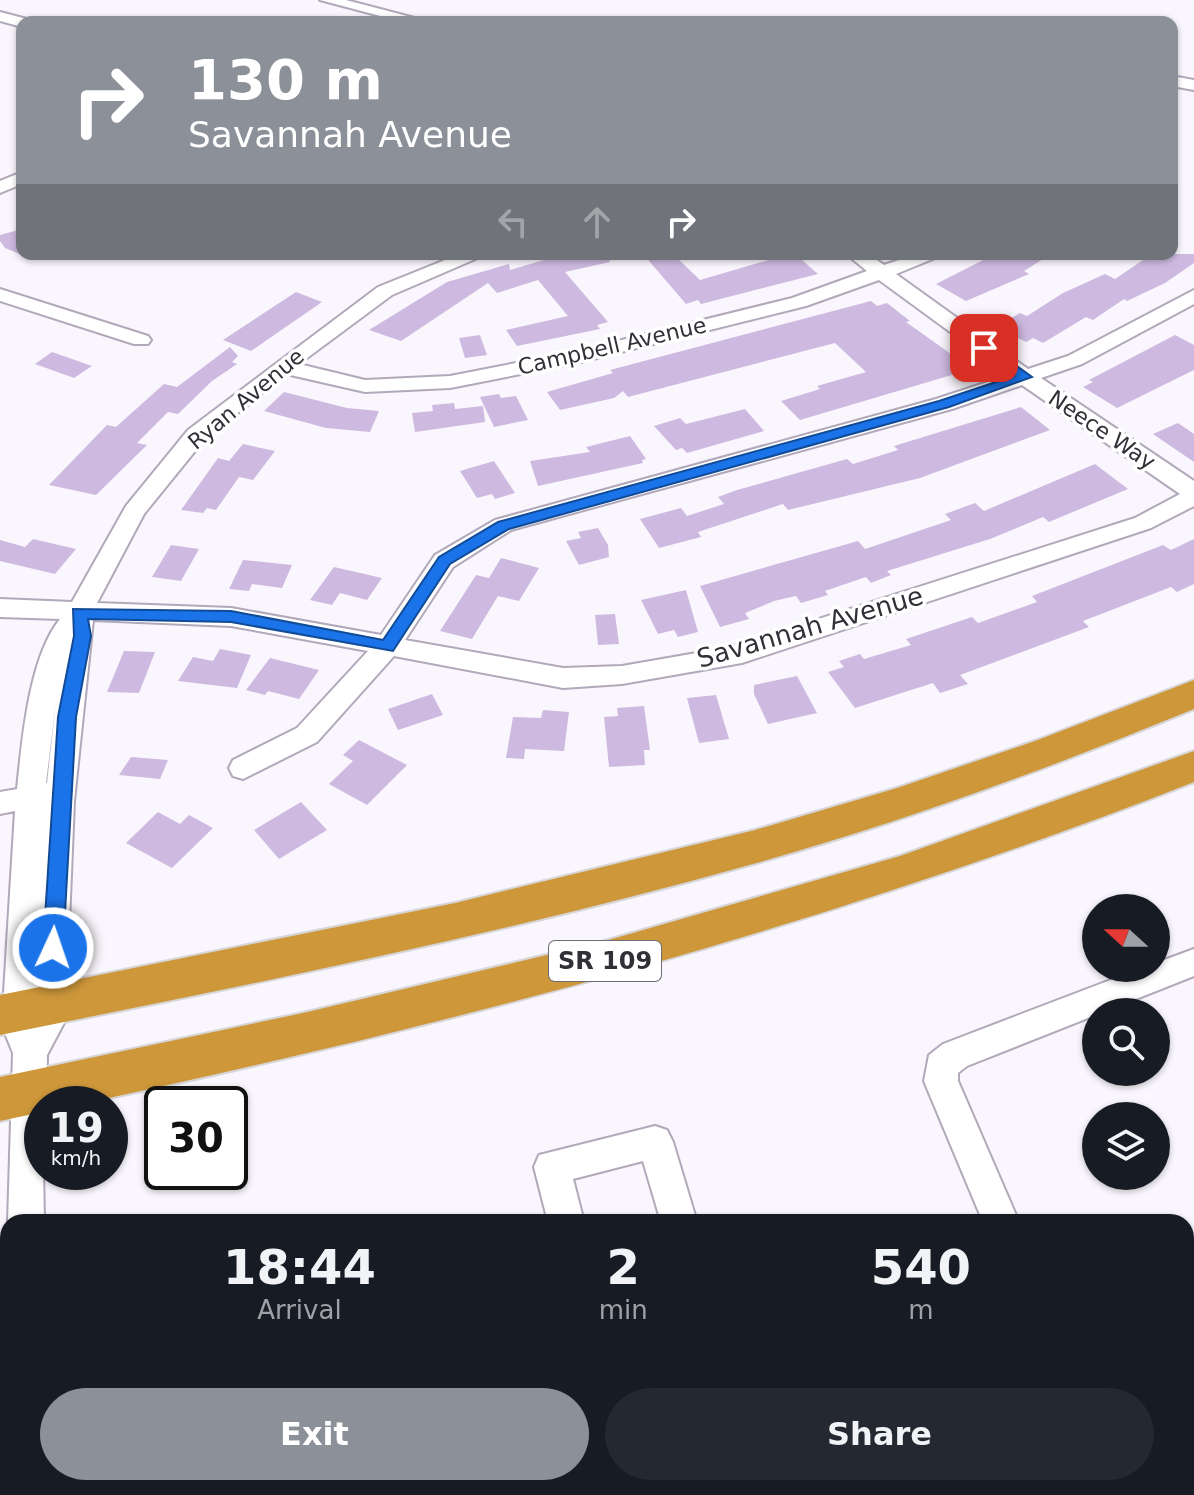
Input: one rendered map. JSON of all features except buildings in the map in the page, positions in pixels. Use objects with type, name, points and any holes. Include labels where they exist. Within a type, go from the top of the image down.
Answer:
[{"type":"highway","name":"SR 109","points":[[21,1046],[435,928],[575,897],[734,854],[897,805],[1037,757],[1194,694]]},
{"type":"highway","name":"SR 109","points":[[21,1046],[455,999],[663,945],[959,853],[1107,801],[1194,766]]},
{"type":"street","points":[[327,0],[397,16]]},
{"type":"street","points":[[378,16],[409,0]]},
{"type":"street","name":"Ryan Avenue","points":[[21,1046],[30,798],[38,717],[62,634],[79,613],[142,500],[196,435],[385,291],[462,260]]},
{"type":"street","name":"Neece Way","points":[[864,260],[1194,494]]},
{"type":"street","name":"Campbell Avenue","points":[[282,367],[365,386],[450,382],[591,353],[799,302],[920,260]]},
{"type":"street","points":[[0,295],[141,340]]},
{"type":"street","points":[[243,768],[307,735],[387,647],[444,561],[503,525],[944,404],[1075,360],[1194,296]]},
{"type":"street","name":"Savannah Avenue","points":[[0,608],[231,617],[563,678],[622,675],[733,656],[1143,523],[1194,494]]},
{"type":"street","name":"Ryan Avenue","points":[[21,1046],[60,792],[73,672],[83,636],[79,613]]},
{"type":"street","points":[[0,803],[60,792]]},
{"type":"street","points":[[998,1214],[941,1081],[941,1066],[955,1055],[1194,962]]},
{"type":"street","points":[[21,1046],[26,1214]]},
{"type":"street","points":[[564,1214],[552,1167],[655,1142],[677,1214]]},
{"type":"route","points":[[53,948],[60,792],[67,717],[73,672],[83,636],[79,613],[231,617],[387,647],[444,561],[503,525],[944,404],[1025,377],[984,348]]}]
